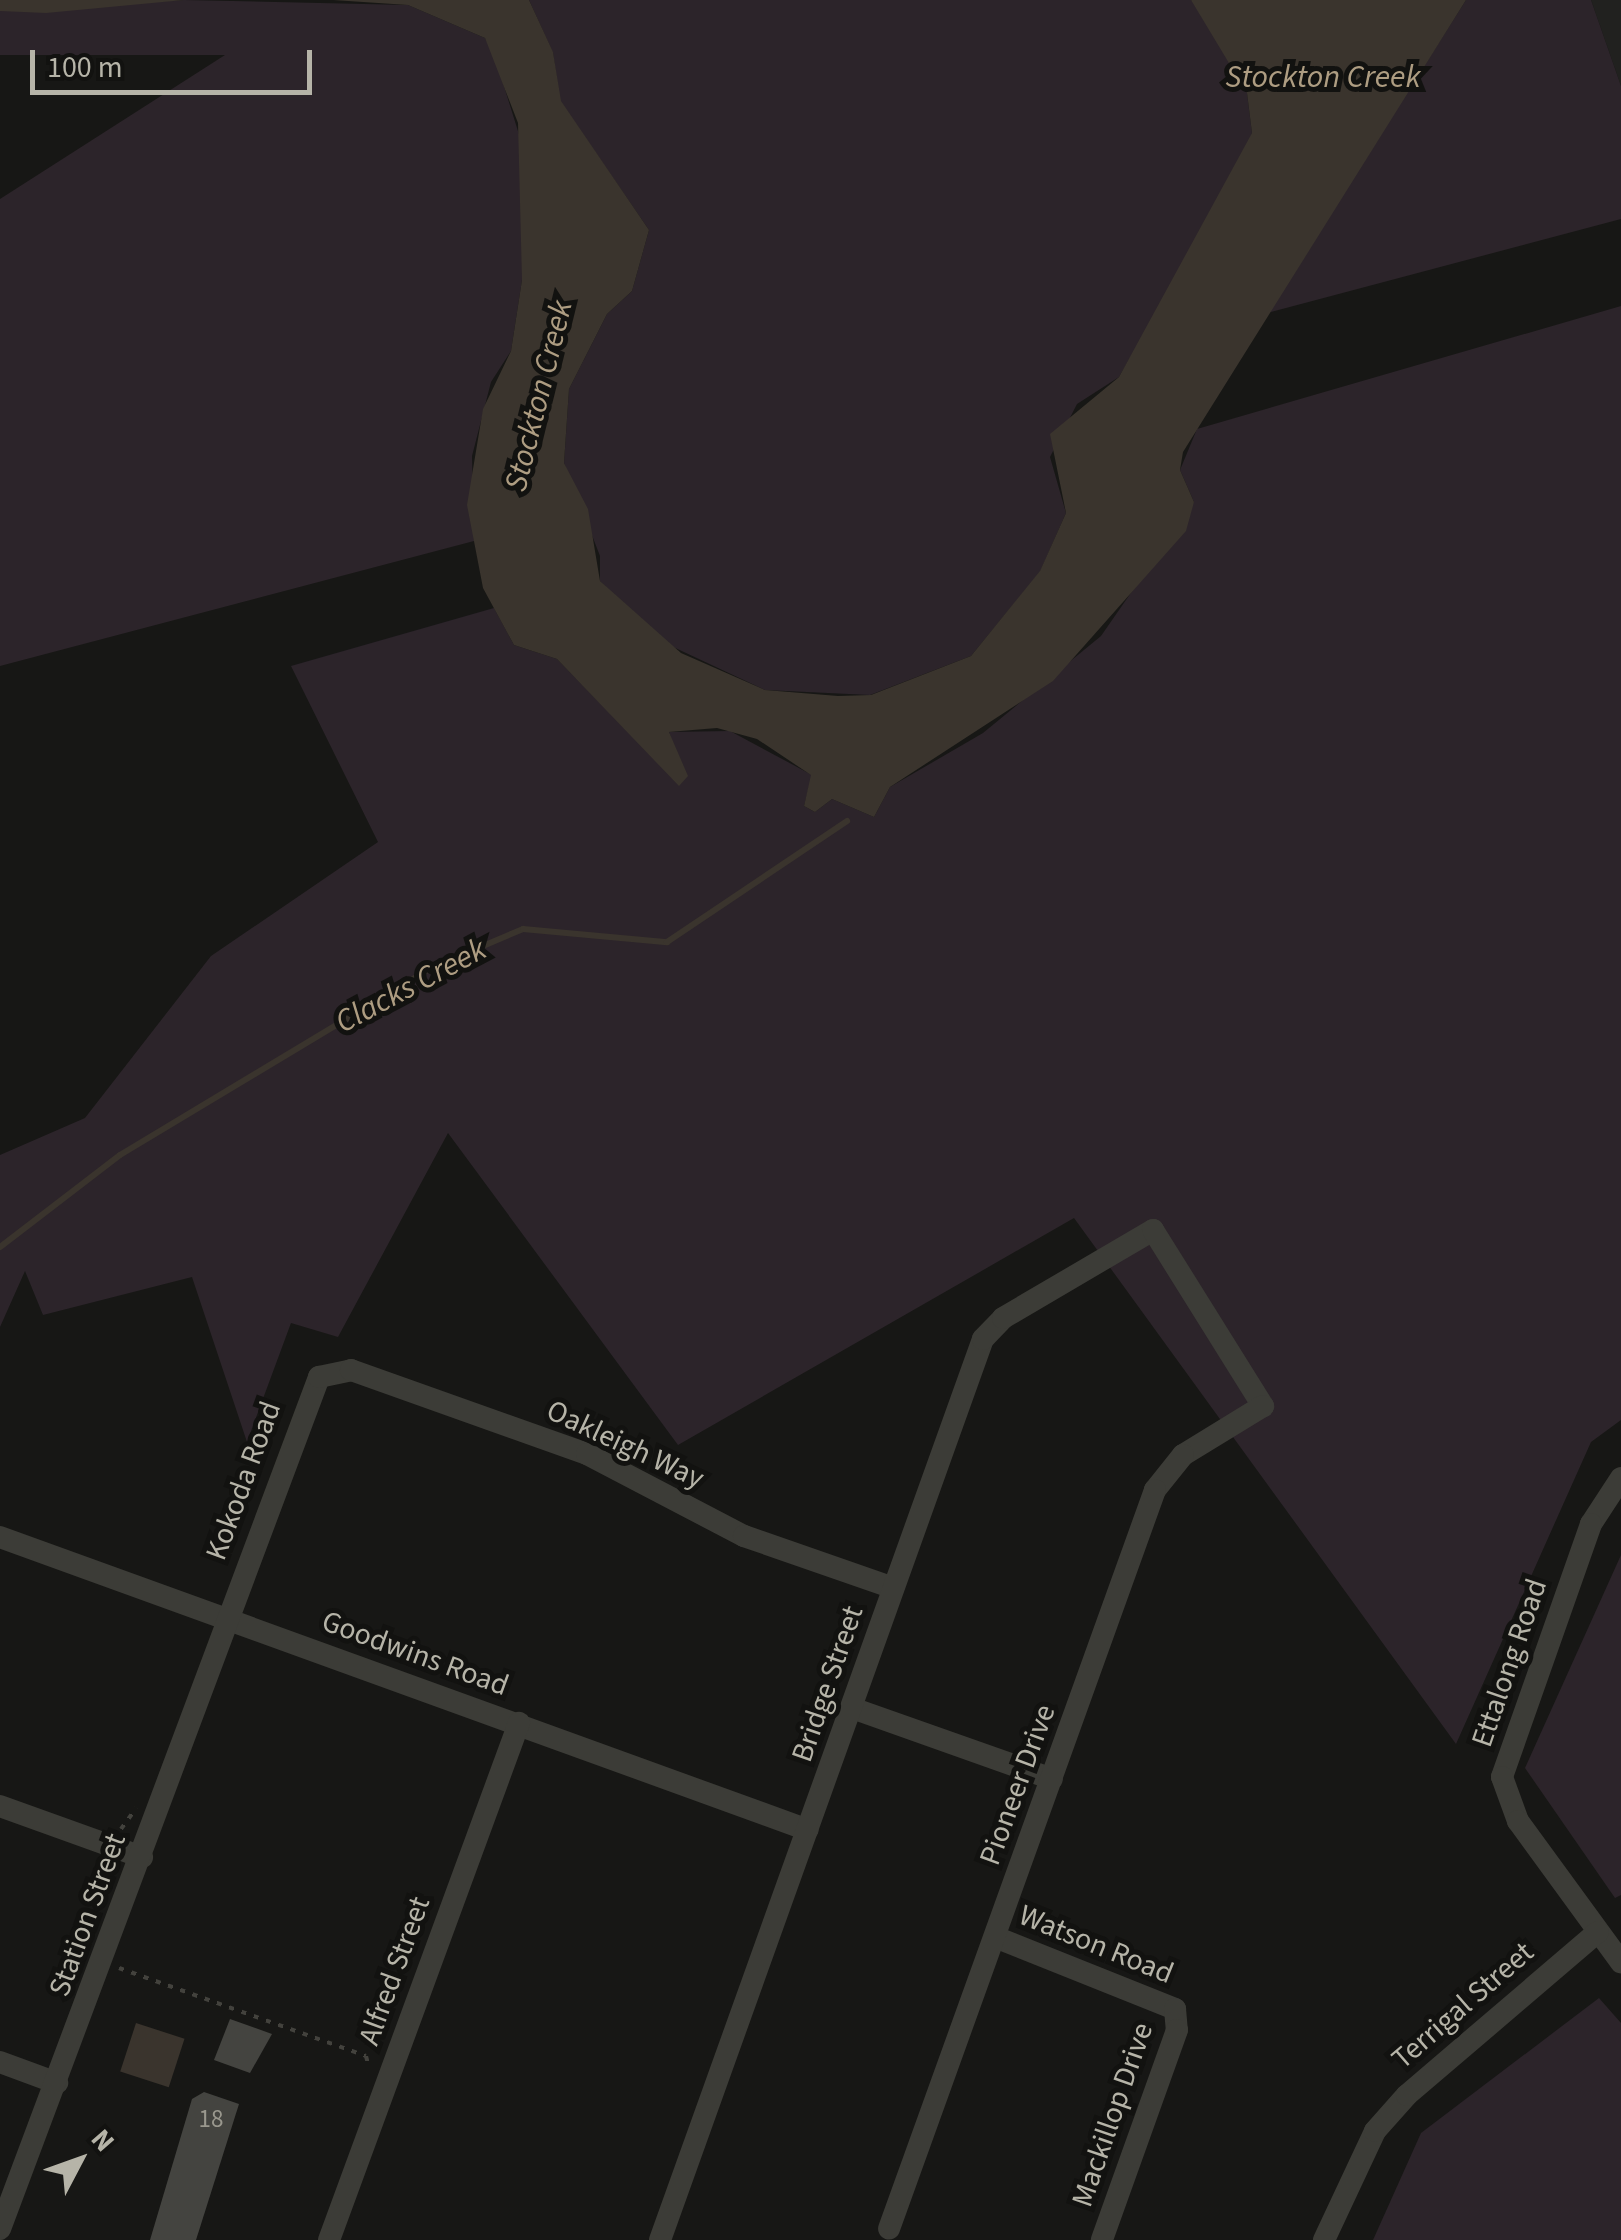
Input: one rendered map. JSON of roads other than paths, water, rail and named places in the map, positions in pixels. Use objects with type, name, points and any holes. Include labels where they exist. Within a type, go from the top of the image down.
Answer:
[{"type":"street","name":"Bridge Street","points":[[660,2240],[983,1339],[1003,1318],[1153,1230],[1263,1406]]},
{"type":"street","name":"Oakleigh Way","points":[[330,1371],[351,1370],[588,1454],[744,1536],[893,1588]]},
{"type":"street","name":"Kokoda Road","points":[[225,1618],[305,1403],[330,1371]]},
{"type":"street","name":"Pioneer Drive","points":[[889,2230],[1155,1490],[1183,1455],[1263,1406]]},
{"type":"street","name":"Ettalong Road","points":[[1621,1478],[1591,1524],[1502,1777],[1518,1821],[1621,1962]]},
{"type":"street","name":"Goodwins Road","points":[[0,1537],[808,1830]]},
{"type":"street","name":"Station Street","points":[[0,2229],[105,1963],[225,1618]]},
{"type":"street","points":[[852,1708],[1052,1780]]},
{"type":"street","name":"Alfred Street","points":[[329,2240],[519,1723]]},
{"type":"street","points":[[0,1806],[142,1857]]},
{"type":"street","name":"Terrigal Street","points":[[1324,2240],[1366,2146],[1406,2095],[1598,1932]]},
{"type":"street","name":"Watson Road","points":[[995,1937],[1175,2009]]},
{"type":"street","name":"Mackillop Drive","points":[[1102,2240],[1177,2030],[1175,2009]]},
{"type":"street","points":[[0,2062],[57,2082]]},
{"type":"water","points":[[0,0],[184,0],[46,13],[0,11]]},
{"type":"water","name":"Stockton Creek","points":[[333,0],[529,0],[553,52],[561,101],[649,230],[632,291],[607,314],[569,389],[564,463],[588,509],[600,581],[681,653],[765,690],[838,696],[871,695],[971,656],[1040,571],[1066,513],[1050,434],[1119,377],[1252,133],[1247,93],[1191,0],[1466,0],[1183,452],[1180,470],[1194,502],[1186,531],[1053,681],[890,787],[874,817],[832,799],[815,812],[804,806],[811,775],[757,739],[717,728],[669,732],[688,776],[679,786],[557,659],[514,645],[483,588],[467,505],[483,409],[511,351],[522,280],[518,123],[485,38],[408,5]]},
{"type":"water","points":[[136,2023],[185,2039],[169,2087],[120,2072]]},
{"type":"waterway","name":"Clacks Creek","points":[[0,1247],[120,1155],[431,968],[523,929],[667,942],[847,821]]}]
